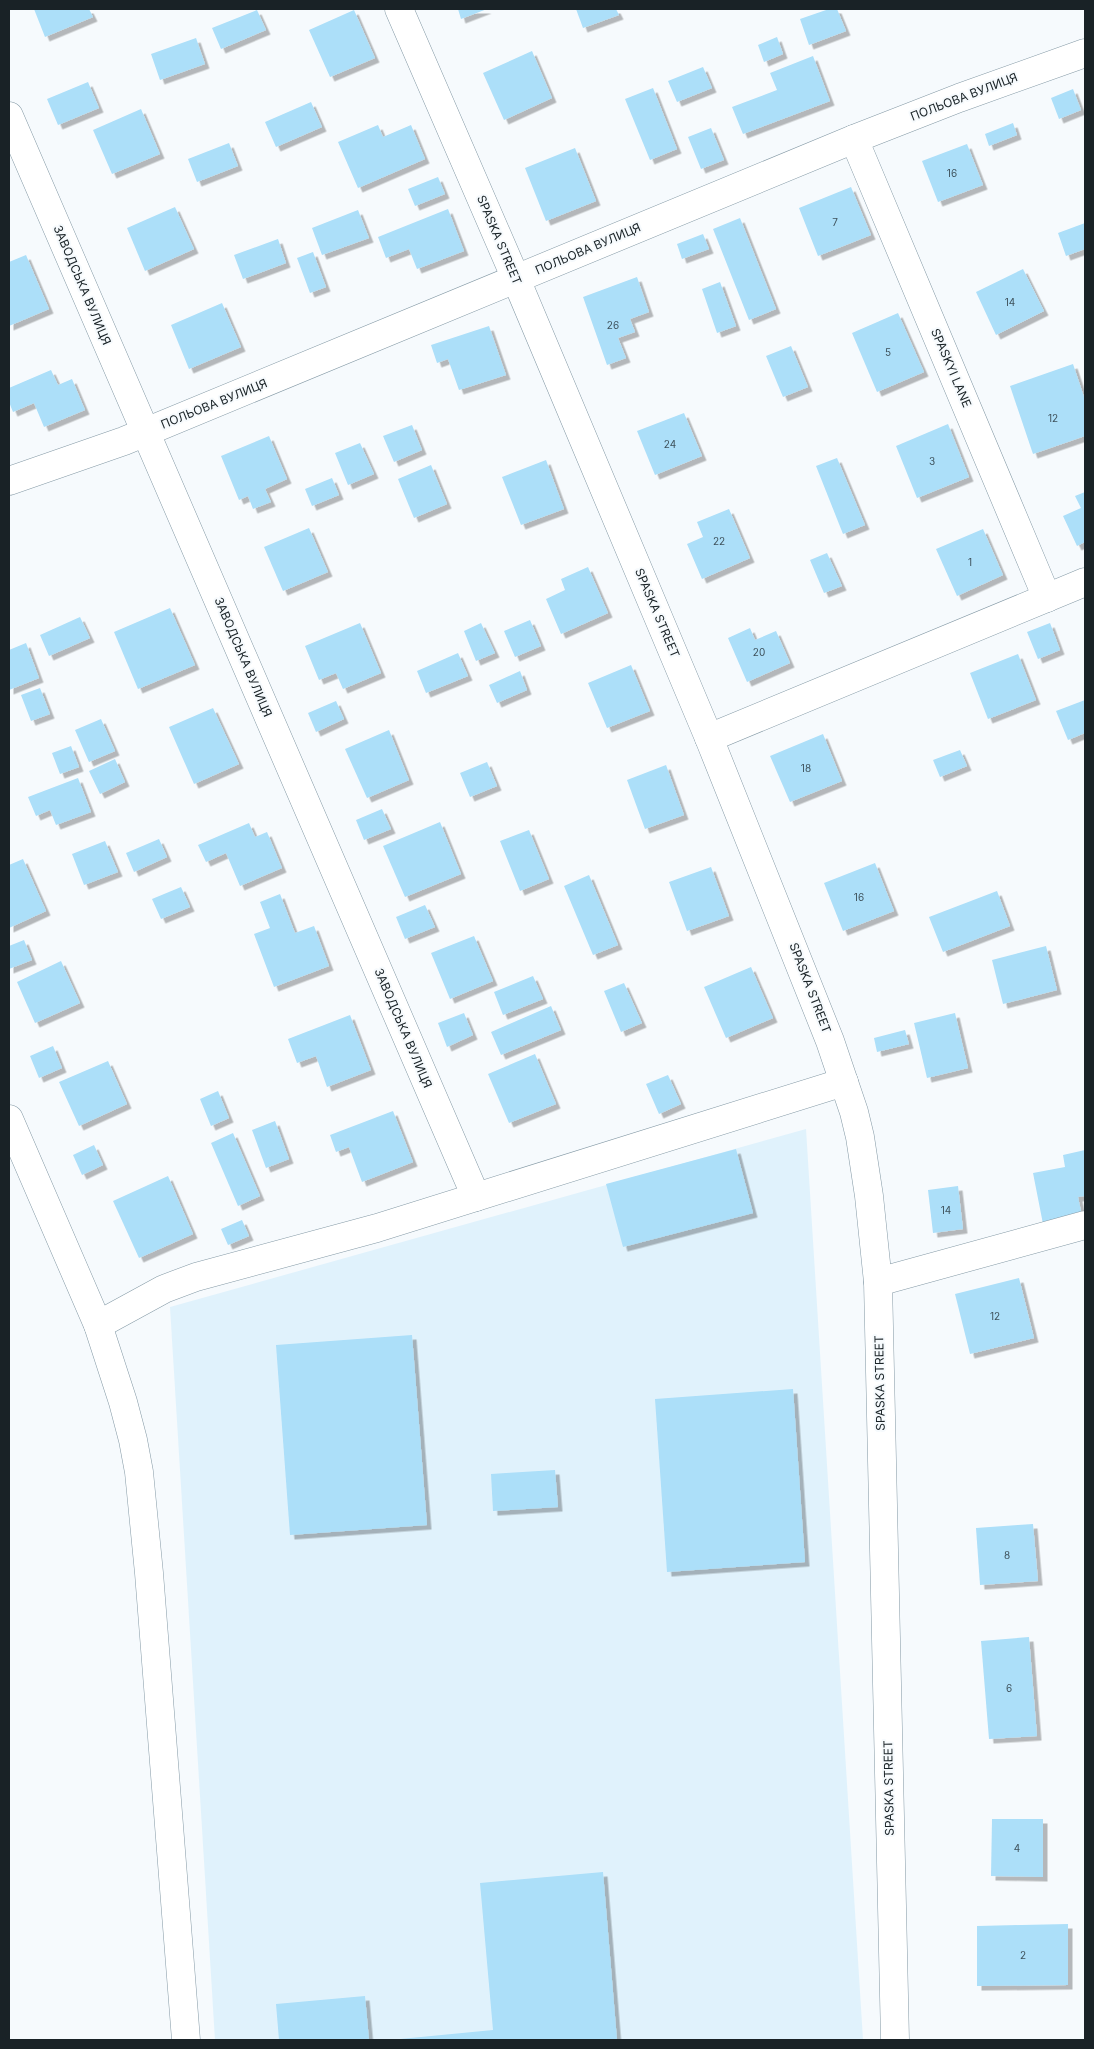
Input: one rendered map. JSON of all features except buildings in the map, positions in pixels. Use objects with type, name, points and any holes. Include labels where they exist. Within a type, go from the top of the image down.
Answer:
[{"type":"street","name":"SPASKA STREET","points":[[399,9],[516,279],[709,738],[810,987],[854,1112],[865,1165],[878,1282],[895,2040]]},
{"type":"street","name":"ПОЛЬОВА ВУЛИЦЯ","points":[[9,480],[95,452],[146,432],[854,139],[1085,53]]},
{"type":"street","name":"ЗАВОДСЬКА ВУЛИЦЯ","points":[[9,116],[476,1197]]},
{"type":"street","name":"SPASKYI LANE","points":[[854,139],[1047,598]]},
{"type":"street","points":[[709,738],[1085,582]]},
{"type":"street","points":[[98,1325],[164,1290],[196,1276],[377,1228],[844,1082]]},
{"type":"street","points":[[9,1119],[98,1325],[133,1440],[139,1472],[186,2040]]},
{"type":"street","points":[[878,1282],[1085,1225]]},
{"type":"shaded area","points":[[806,1129],[863,2040],[215,2040],[170,1307]]}]
